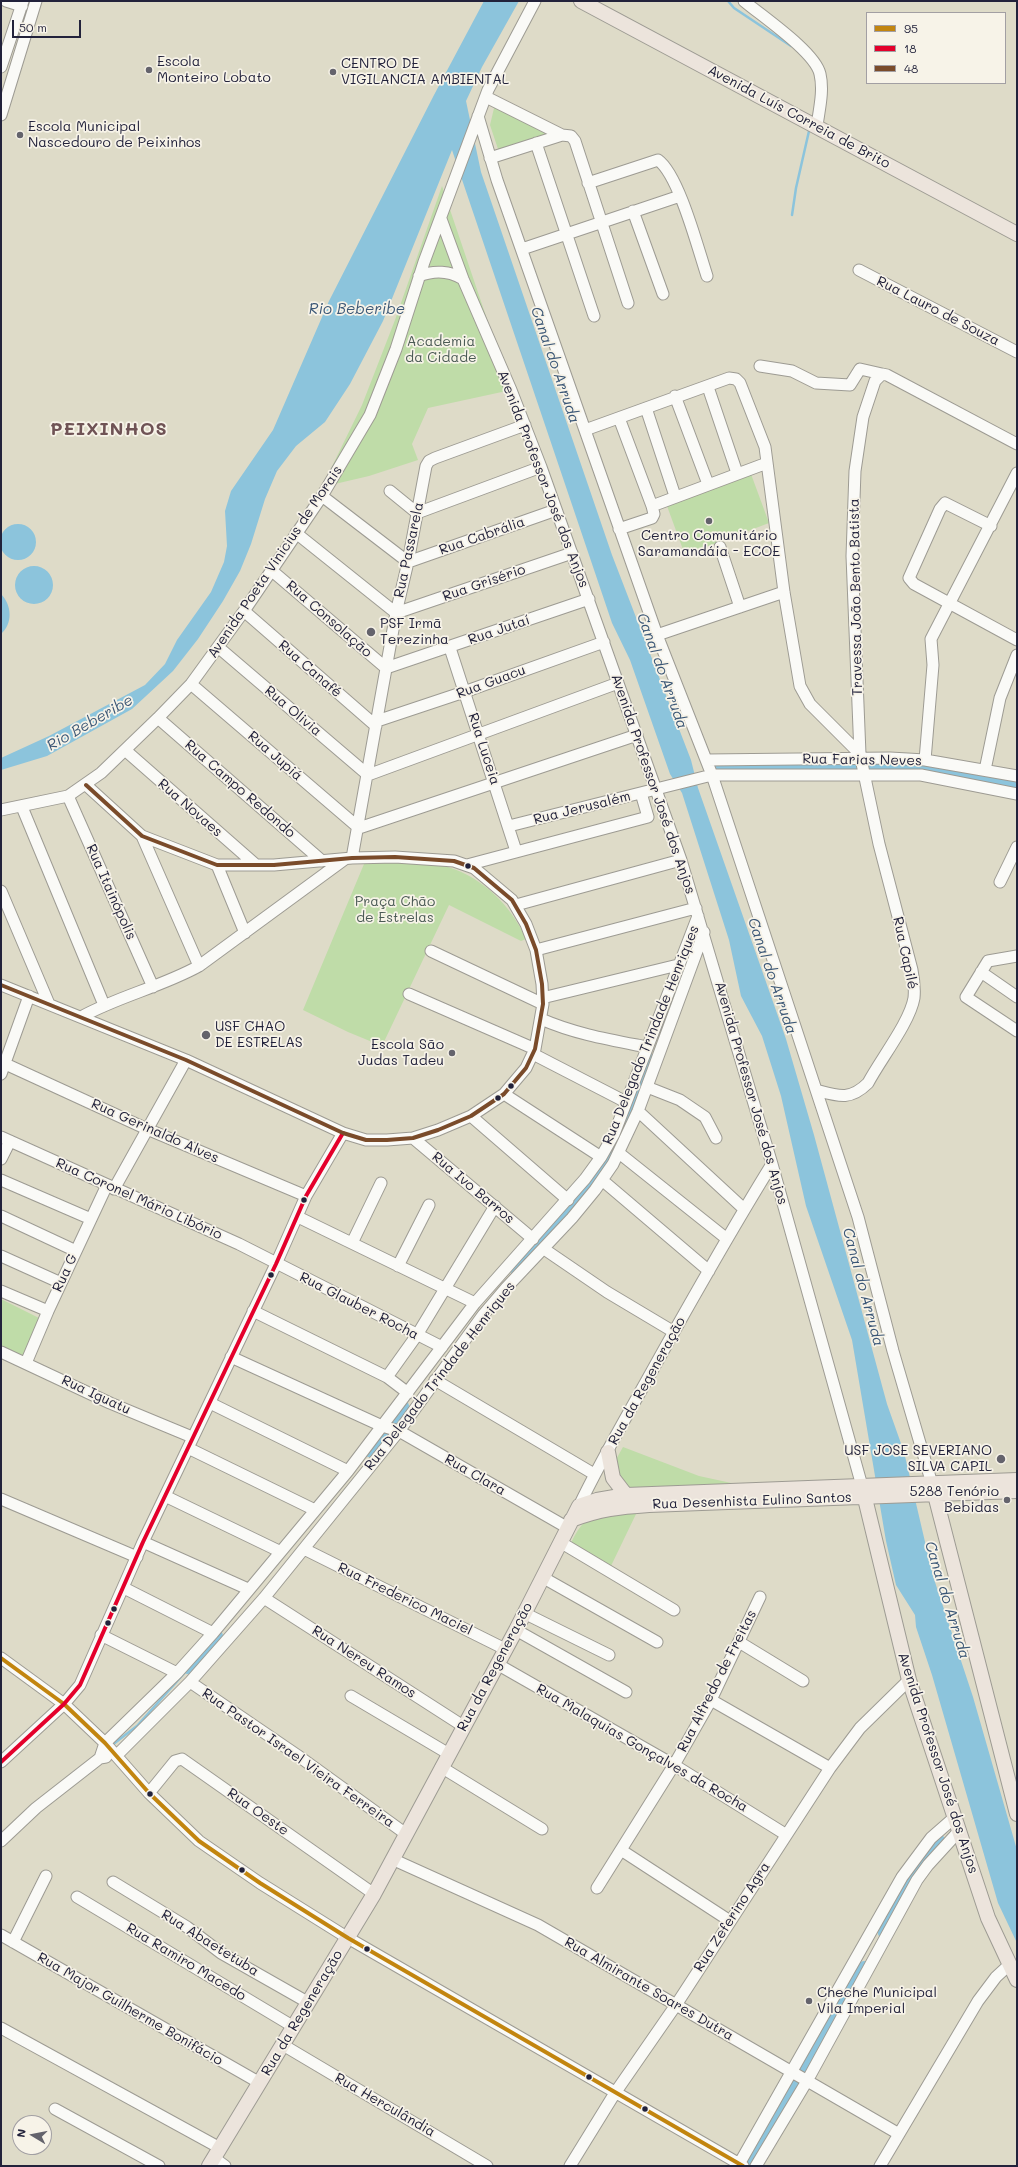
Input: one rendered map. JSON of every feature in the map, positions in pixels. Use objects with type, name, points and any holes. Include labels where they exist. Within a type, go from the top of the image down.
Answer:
[{"type":"main road","name":"Avenida Luís Correia de Brito","points":[[581,1],[1017,234]]},
{"type":"main road","points":[[608,1452],[613,1478],[626,1495]]},
{"type":"main road","points":[[927,1489],[1017,1480]]},
{"type":"main road","points":[[927,1489],[1017,1491]]},
{"type":"main road","points":[[927,1489],[1017,1814]]},
{"type":"main road","name":"Rua Desenhista Eulino Santos","points":[[579,1506],[592,1501],[626,1495],[927,1489]]},
{"type":"main road","name":"Rua Desenhista Eulino Santos","points":[[570,1524],[592,1512],[612,1508],[867,1491]]},
{"type":"main road","name":"Avenida Professor José dos Anjos","points":[[867,1491],[909,1680],[956,1817],[988,1918],[1017,1980]]},
{"type":"main road","name":"Rua da Regeneração","points":[[217,2160],[260,2082],[374,1894],[516,1630],[579,1506]]},
{"type":"street","points":[[1,66],[22,3],[6,1]]},
{"type":"street","points":[[1,115],[36,1]]},
{"type":"street","points":[[535,1],[486,97],[478,116],[490,158],[619,529],[657,635],[706,760],[707,776],[816,1090],[858,1217],[927,1489]]},
{"type":"street","points":[[744,1],[802,48],[818,67],[821,85],[816,126]]},
{"type":"street","points":[[486,97],[562,135],[571,136],[575,141],[628,303]]},
{"type":"street","name":"Avenida Poeta Vinicius de Morais","points":[[1,810],[22,807],[68,796],[86,785],[125,750],[191,684],[244,611],[296,532],[322,496],[370,415],[398,342],[420,276],[478,116]]},
{"type":"street","points":[[490,158],[562,135]]},
{"type":"street","points":[[536,143],[594,316]]},
{"type":"street","points":[[588,183],[658,160],[671,174],[707,276]]},
{"type":"street","points":[[522,249],[633,210],[680,196]]},
{"type":"street","points":[[633,210],[663,294]]},
{"type":"street","name":"Avenida Professor José dos Anjos","points":[[442,214],[463,279],[541,467],[637,735],[661,788],[867,1491]]},
{"type":"street","name":"Rua Lauro de Souza","points":[[859,270],[1017,352]]},
{"type":"street","points":[[420,276],[436,271],[458,276],[463,279]]},
{"type":"street","points":[[760,366],[792,371],[820,384],[850,385],[860,369],[885,375],[1017,444]]},
{"type":"street","name":"Travessa João Bento Batista","points":[[861,764],[852,556],[854,471],[863,417],[875,381],[885,375]]},
{"type":"street","points":[[585,430],[676,396],[708,387],[729,378],[740,383],[759,428],[765,447],[784,592],[803,694],[861,764]]},
{"type":"street","points":[[708,387],[737,474]]},
{"type":"street","points":[[676,396],[708,484]]},
{"type":"street","points":[[646,408],[675,496]]},
{"type":"street","points":[[619,418],[654,514],[652,518],[619,529]]},
{"type":"street","name":"Rua Passarela","points":[[349,858],[359,828],[396,612],[408,562],[425,470],[429,461],[525,426]]},
{"type":"street","points":[[652,506],[675,496],[767,463]]},
{"type":"street","points":[[390,491],[417,513],[541,467]]},
{"type":"street","points":[[924,760],[933,665],[931,639],[991,526],[1017,473]]},
{"type":"street","points":[[322,496],[408,562]]},
{"type":"street","points":[[991,526],[945,503],[940,509],[909,578],[914,584],[1017,640]]},
{"type":"street","name":"Rua Cabrália","points":[[408,562],[556,510]]},
{"type":"street","points":[[296,532],[396,612]]},
{"type":"street","points":[[720,547],[740,607]]},
{"type":"street","name":"Rua Grisério","points":[[396,612],[572,553]]},
{"type":"street","name":"Rua Consolação","points":[[271,570],[386,668]]},
{"type":"street","points":[[657,635],[784,592]]},
{"type":"street","name":"Rua Jutaí","points":[[386,668],[450,648],[589,599]]},
{"type":"street","name":"Rua Canafé","points":[[244,611],[376,723]]},
{"type":"street","name":"Rua Guacu","points":[[376,723],[604,642]]},
{"type":"street","name":"Rua Olivia","points":[[218,647],[368,775]]},
{"type":"street","name":"Rua Luceia","points":[[450,648],[480,735],[516,851]]},
{"type":"street","points":[[985,770],[1000,698],[1017,655]]},
{"type":"street","points":[[368,775],[618,683]]},
{"type":"street","name":"Rua Jupiá","points":[[191,684],[359,828]]},
{"type":"street","name":"Rua Campo Redondo","points":[[158,718],[322,861]]},
{"type":"street","points":[[359,828],[494,781],[637,735]]},
{"type":"street","name":"Rua Novaes","points":[[125,750],[256,865]]},
{"type":"street","name":"Rua Farias Neves","points":[[706,760],[861,764],[902,774],[938,777],[1017,794]]},
{"type":"street","name":"Rua Farias Neves","points":[[661,788],[707,776],[924,760],[1017,776]]},
{"type":"street","name":"Rua Capilé","points":[[816,1090],[839,1096],[852,1095],[860,1091],[868,1083],[906,1019],[914,1000],[915,984],[912,970],[861,764]]},
{"type":"street","points":[[1,985],[186,1060],[343,1133],[366,1140],[413,1138],[471,1116],[504,1094],[526,1068],[534,1051],[542,1001],[536,950],[526,924],[516,905],[490,880],[467,865],[454,861],[424,858],[349,858],[256,865],[217,865],[142,836],[86,785]]},
{"type":"street","name":"Rua Jerusalém","points":[[509,826],[661,788]]},
{"type":"street","points":[[467,865],[648,817],[641,793]]},
{"type":"street","name":"Rua Itainópolis","points":[[68,796],[153,987]]},
{"type":"street","points":[[22,807],[104,1005]]},
{"type":"street","points":[[142,836],[199,966]]},
{"type":"street","points":[[1000,882],[1017,848]]},
{"type":"street","points":[[81,1017],[104,1005],[177,978],[199,966],[349,858]]},
{"type":"street","points":[[516,905],[681,860]]},
{"type":"street","points":[[217,865],[245,933]]},
{"type":"street","points":[[1,891],[49,1004]]},
{"type":"street","points":[[536,950],[697,912]]},
{"type":"street","name":"Rua Delegado Trindade Henriques","points":[[117,1755],[190,1682],[264,1598],[304,1549],[390,1428],[408,1393],[475,1303],[568,1200],[601,1157],[614,1134],[697,912]]},
{"type":"street","name":"Rua Delegado Trindade Henriques","points":[[105,1743],[178,1673],[213,1633],[279,1551],[348,1471],[435,1380],[506,1288],[572,1218],[602,1180],[618,1153],[638,1112],[704,932]]},
{"type":"street","points":[[432,951],[542,1001],[678,964]]},
{"type":"street","points":[[1015,959],[988,960],[966,997],[1017,1030]]},
{"type":"street","points":[[981,972],[1017,997]]},
{"type":"street","points":[[409,994],[534,1051],[626,1102]]},
{"type":"street","points":[[2,1067],[29,996]]},
{"type":"street","points":[[540,1019],[585,1034],[647,1047]]},
{"type":"street","name":"Rua G","points":[[26,1363],[48,1311],[91,1219],[147,1129],[186,1060]]},
{"type":"street","name":"Rua Gerinaldo Alves","points":[[2,1067],[306,1196]]},
{"type":"street","points":[[647,1087],[680,1100],[705,1117],[716,1138]]},
{"type":"street","points":[[504,1094],[601,1157]]},
{"type":"street","points":[[638,1112],[744,1209]]},
{"type":"street","points":[[471,1116],[568,1200]]},
{"type":"street","points":[[1,1762],[64,1704],[80,1685],[143,1542],[276,1264],[306,1196],[343,1133]]},
{"type":"street","name":"Rua Ivo Barros","points":[[413,1138],[496,1206],[533,1239]]},
{"type":"street","points":[[1,1159],[5,1139]]},
{"type":"street","name":"Rua Coronel Mário Libório","points":[[5,1139],[239,1244],[276,1264]]},
{"type":"street","points":[[618,1153],[727,1239]]},
{"type":"street","name":"Rua da Regeneração","points":[[579,1506],[594,1474],[608,1452],[674,1332],[744,1209],[772,1164]]},
{"type":"street","points":[[1,1180],[91,1219]]},
{"type":"street","points":[[602,1180],[709,1271]]},
{"type":"street","points":[[352,1243],[381,1183]]},
{"type":"street","points":[[398,1266],[429,1205]]},
{"type":"street","points":[[387,1377],[417,1335],[465,1253],[496,1206]]},
{"type":"street","points":[[1,1216],[76,1251]]},
{"type":"street","points":[[298,1217],[475,1303]]},
{"type":"street","points":[[544,1249],[607,1292],[674,1332]]},
{"type":"street","points":[[1,1256],[61,1283]]},
{"type":"street","name":"Rua Glauber Rocha","points":[[276,1264],[442,1347]]},
{"type":"street","points":[[1,1291],[48,1311]]},
{"type":"street","points":[[253,1311],[387,1377],[408,1393]]},
{"type":"street","name":"Rua Iguatu","points":[[1,1352],[110,1403],[192,1437]]},
{"type":"street","name":"Rua Clara","points":[[231,1357],[390,1428],[570,1524]]},
{"type":"street","points":[[435,1380],[594,1474]]},
{"type":"street","points":[[210,1403],[348,1471]]},
{"type":"street","points":[[188,1448],[315,1510]]},
{"type":"street","points":[[165,1496],[279,1551]]},
{"type":"street","points":[[1,1499],[137,1557]]},
{"type":"street","points":[[143,1542],[248,1589]]},
{"type":"street","points":[[560,1542],[674,1610]]},
{"type":"street","name":"Rua Frederico Maciel","points":[[304,1549],[505,1649]]},
{"type":"street","points":[[542,1577],[657,1642]]},
{"type":"street","points":[[124,1588],[213,1633]]},
{"type":"street","name":"Rua Alfredo de Freitas","points":[[597,1888],[674,1765],[711,1700],[760,1597]]},
{"type":"street","name":"Rua Nereu Ramos","points":[[264,1598],[464,1726]]},
{"type":"street","points":[[524,1613],[609,1655]]},
{"type":"street","points":[[516,1630],[626,1692]]},
{"type":"street","points":[[101,1635],[178,1673]]},
{"type":"street","points":[[738,1642],[803,1682]]},
{"type":"street","points":[[1,1658],[64,1704],[117,1755],[148,1793],[199,1841],[260,1883],[348,1938],[741,2165],[914,1858],[940,1828],[956,1817]]},
{"type":"street","name":"Rua Malaquias Gonçalves da Rocha","points":[[497,1664],[674,1765],[785,1834]]},
{"type":"street","name":"Rua Zeferino Agra","points":[[570,2166],[615,2093],[676,2005],[785,1834],[830,1768],[860,1728],[909,1680]]},
{"type":"street","name":"Rua Pastor Israel Vieira Ferreira","points":[[190,1682],[297,1754],[406,1834]]},
{"type":"street","points":[[351,1696],[449,1754]]},
{"type":"street","points":[[711,1700],[830,1768]]},
{"type":"street","points":[[100,1758],[105,1743]]},
{"type":"street","points":[[1,1840],[36,1808],[100,1758],[117,1755]]},
{"type":"street","name":"Rua Oeste","points":[[148,1793],[175,1761],[182,1759],[374,1894]]},
{"type":"street","points":[[442,1767],[542,1829]]},
{"type":"street","points":[[756,2166],[806,2081],[917,1880],[932,1860],[960,1830]]},
{"type":"street","points":[[621,1850],[730,1921]]},
{"type":"street","name":"Rua Almirante Soares Dutra","points":[[392,1859],[538,1925],[899,2134]]},
{"type":"street","points":[[13,1942],[46,1876]]},
{"type":"street","name":"Rua Abaetetuba","points":[[112,1882],[187,1927],[221,1953],[309,2003]]},
{"type":"street","name":"Rua Ramiro Macedo","points":[[77,1897],[294,2027]]},
{"type":"street","name":"Rua Major Guilherme Bonifácio","points":[[1,1935],[260,2082]]},
{"type":"street","points":[[880,2166],[978,2001],[996,1977],[1009,1965]]},
{"type":"street","points":[[1,2028],[217,2160]]},
{"type":"street","name":"Rua Herculândia","points":[[283,2045],[487,2166]]},
{"type":"street","points":[[55,2109],[160,2166]]},
{"type":"green space","points":[[495,104],[555,134],[499,152],[490,125]]},
{"type":"green space","name":"Academia da Cidade","points":[[442,186],[511,390],[428,408],[412,444],[418,460],[369,476],[322,487],[362,405],[395,320]]},
{"type":"green space","points":[[751,474],[769,523],[685,555],[667,506]]},
{"type":"green space","name":"Praça Chão de Estrelas","points":[[408,861],[448,867],[473,878],[494,894],[504,904],[520,927],[526,939],[521,941],[449,905],[382,1046],[348,1032],[303,1010],[364,864]]},
{"type":"green space","points":[[1,1299],[43,1320],[24,1360],[1,1349]]},
{"type":"green space","points":[[623,1447],[699,1476],[736,1484],[632,1489],[622,1484],[614,1463]]},
{"type":"green space","points":[[637,1512],[610,1568],[570,1545],[581,1526],[592,1519],[599,1516]]},
{"type":"water","name":"Rio Beberibe","points":[[484,1],[519,1],[482,67],[466,101],[481,172],[612,555],[691,760],[698,788],[786,1039],[814,1135],[887,1404],[904,1452],[933,1576],[973,1697],[1017,1850],[1017,1943],[998,1903],[932,1675],[916,1627],[915,1615],[896,1585],[886,1541],[852,1340],[806,1206],[781,1096],[762,1036],[741,996],[729,940],[682,793],[670,774],[630,660],[612,623],[452,150],[383,321],[350,384],[325,422],[296,446],[277,471],[265,499],[251,544],[240,571],[223,601],[198,639],[173,671],[132,709],[47,756],[1,770],[1,758],[49,736],[145,685],[165,664],[177,640],[211,592],[224,562],[227,546],[225,511],[231,491],[273,430],[329,301],[434,95]]},
{"type":"water","points":[[22,524],[31,529],[35,535],[35,549],[31,555],[22,560],[14,560],[5,555],[1,549],[0,538],[5,529],[11,525]]},
{"type":"water","points":[[34,566],[47,572],[53,585],[47,598],[34,604],[21,598],[15,585],[21,572]]},
{"type":"water","points":[[1,594],[5,598],[10,614],[8,625],[1,634]]},
{"type":"waterway","points":[[728,1],[734,8],[791,46]]},
{"type":"waterway","points":[[792,215],[796,188],[809,131]]},
{"type":"waterway","points":[[719,766],[929,766],[1017,784]]},
{"type":"waterway","points":[[513,1268],[577,1199],[611,1154],[623,1132],[652,1059]]},
{"type":"waterway","points":[[369,1452],[404,1406]]},
{"type":"waterway","points":[[188,1669],[218,1636]]},
{"type":"waterway","points":[[112,1745],[137,1726],[188,1669]]},
{"type":"waterway","points":[[883,1933],[894,1907],[903,1895],[923,1856],[940,1840]]},
{"type":"waterway","points":[[746,2166],[864,1966]]},
{"type":"transit line","name":"48","points":[[1,985],[186,1060],[343,1133],[366,1140],[413,1138],[438,1130],[471,1116],[504,1094],[526,1068],[535,1049],[543,1004],[542,984],[536,950],[526,924],[512,900],[474,868],[454,861],[395,857],[352,858],[274,865],[217,865],[142,836],[86,785]]},
{"type":"transit line","name":"18","points":[[1,1762],[64,1704],[80,1685],[143,1542],[276,1264],[306,1196],[343,1133]]},
{"type":"transit line","name":"95","points":[[1,1658],[64,1704],[105,1743],[149,1793],[199,1841],[260,1883],[348,1938],[743,2166]]},
{"type":"place","name":"Escola Monteiro Lobato","points":[[149,70]]},
{"type":"place","name":"CENTRO DE VIGILANCIA AMBIENTAL","points":[[333,72]]},
{"type":"place","name":"Escola Municipal Nascedouro de Peixinhos","points":[[20,135]]},
{"type":"place","name":"Centro Comunitário Saramandáia - ECOE","points":[[709,521]]},
{"type":"place","name":"PSF Irmã Terezinha","points":[[371,632]]},
{"type":"place","name":"USF CHAO DE ESTRELAS","points":[[206,1035]]},
{"type":"place","name":"Escola São Judas Tadeu","points":[[452,1053]]},
{"type":"place","name":"USF JOSE SEVERIANO SILVA CAPIL","points":[[1001,1459]]},
{"type":"place","name":"5288 Tenório Bebidas","points":[[1007,1500]]},
{"type":"place","name":"Cheche Municipal Vila Imperial","points":[[809,2001]]},
{"type":"district","name":"PEIXINHOS","points":[[109,429]]},
{"type":"water label","name":"Canal do Arruda","points":[[555,365]]},
{"type":"water label","name":"Canal do Arruda","points":[[662,671]]},
{"type":"water label","name":"Canal do Arruda","points":[[772,976]]},
{"type":"water label","name":"Canal do Arruda","points":[[863,1287]]},
{"type":"water label","name":"Canal do Arruda","points":[[947,1600]]}]
